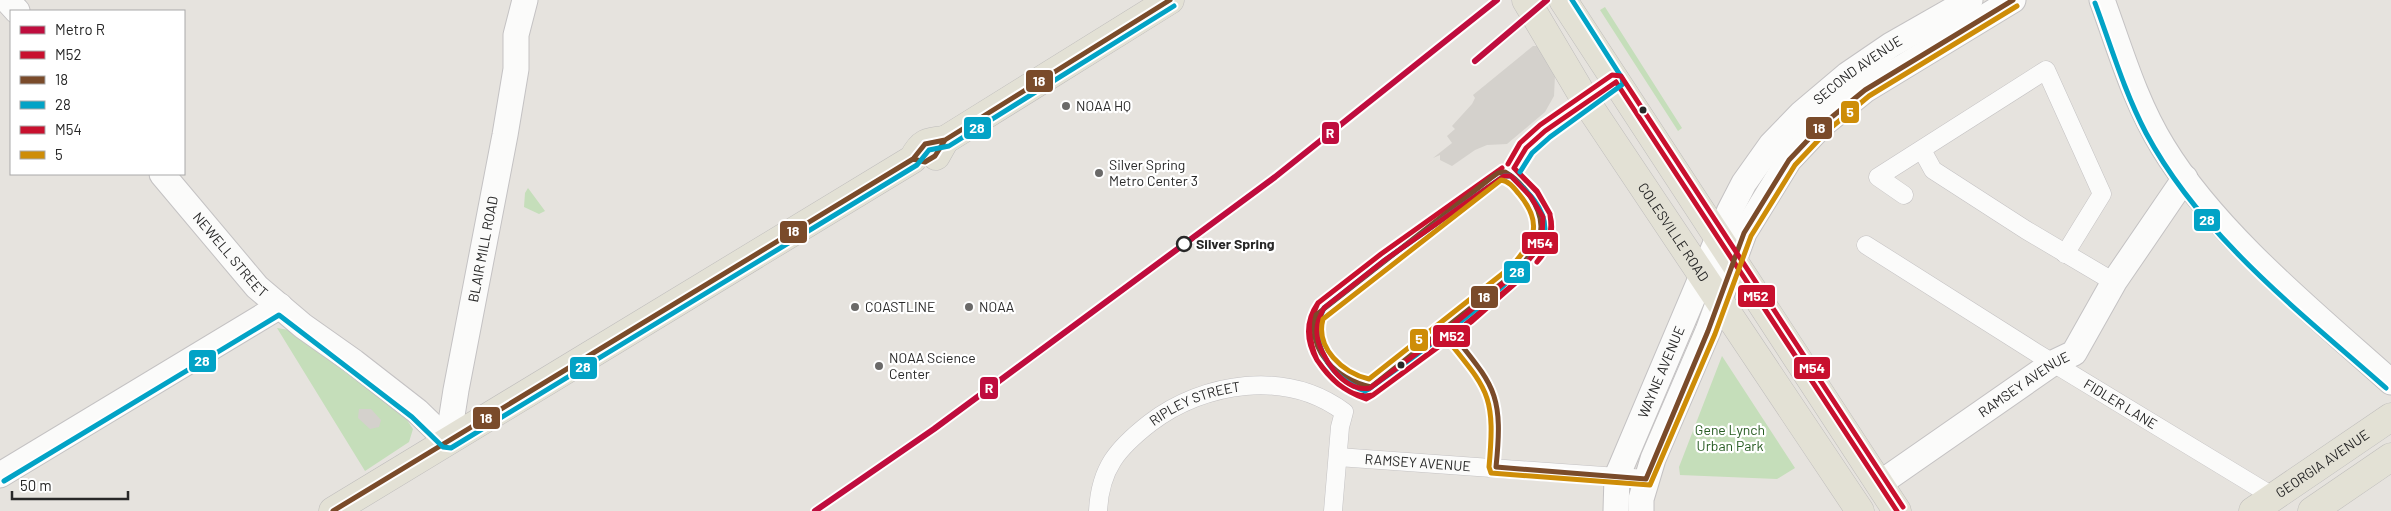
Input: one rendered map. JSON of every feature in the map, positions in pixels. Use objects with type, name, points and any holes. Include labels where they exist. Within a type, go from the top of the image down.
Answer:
[{"type":"main road","points":[[333,511],[913,159],[925,162],[935,156],[945,140],[1170,0]]},
{"type":"main road","name":"COLESVILLE ROAD","points":[[1526,0],[1587,103],[1860,511]]},
{"type":"main road","points":[[1563,0],[1897,511]]},
{"type":"main road","name":"GEORGIA AVENUE","points":[[2269,506],[2327,461],[2391,417]]},
{"type":"main road","points":[[2312,511],[2391,457]]},
{"type":"street","points":[[7,0],[16,10]]},
{"type":"street","name":"SECOND AVENUE","points":[[1719,300],[1744,233],[1769,189],[1789,160],[1822,125],[1950,25],[1970,0]]},
{"type":"street","name":"SECOND AVENUE","points":[[1718,236],[1744,183],[1771,145],[1802,113],[1847,75],[1891,45],[1950,25],[2012,0]]},
{"type":"street","points":[[2102,0],[2135,90],[2162,146],[2184,178],[2240,243],[2391,382]]},
{"type":"street","name":"BLAIR MILL ROAD","points":[[448,442],[456,390],[505,135],[516,57],[530,38],[524,4]]},
{"type":"street","points":[[1904,195],[1878,177],[2046,70],[2102,194],[2065,254]]},
{"type":"street","points":[[1922,150],[1933,170],[2065,254],[2114,282]]},
{"type":"street","name":"NEWELL STREET","points":[[163,175],[257,287],[410,405],[448,442]]},
{"type":"street","name":"RAMSEY AVENUE","points":[[1879,484],[2052,363],[2074,353],[2114,282],[2184,178]]},
{"type":"street","name":"WAYNE AVENUE","points":[[1616,511],[1617,476],[1718,236]]},
{"type":"street","name":"FIDLER LANE","points":[[1866,245],[2052,363],[2269,506]]},
{"type":"street","name":"WAYNE AVENUE","points":[[1640,511],[1646,479],[1719,300]]},
{"type":"street","points":[[0,476],[280,306]]},
{"type":"street","name":"RIPLEY STREET","points":[[1098,511],[1101,485],[1117,451],[1168,410],[1209,392],[1234,387],[1271,386],[1300,391],[1330,402],[1344,412],[1340,427],[1338,457]]},
{"type":"street","points":[[1333,511],[1338,457]]},
{"type":"street","name":"RAMSEY AVENUE","points":[[1338,457],[1646,479]]},
{"type":"green space","points":[[1605,7],[1682,128],[1678,131],[1600,10]]},
{"type":"green space","points":[[528,188],[545,211],[539,214],[524,207],[525,193]]},
{"type":"green space","points":[[277,328],[289,330],[405,417],[413,429],[409,442],[365,471]]},
{"type":"green space","name":"Gene Lynch Urban Park","points":[[1722,356],[1795,468],[1777,479],[1680,475],[1679,467]]},
{"type":"shaded area","points":[[1533,46],[1540,46],[1555,75],[1554,96],[1545,112],[1507,144],[1487,145],[1475,150],[1452,166],[1440,160],[1440,155],[1433,158],[1452,143],[1447,136],[1455,129],[1452,126],[1472,104],[1475,98],[1473,95]]},
{"type":"shaded area","points":[[359,409],[371,409],[381,420],[379,427],[370,429],[358,418]]},
{"type":"metro line","name":"R","points":[[815,511],[934,429],[1275,177],[1497,0]]},
{"type":"metro line","name":"R","points":[[1475,61],[1547,0]]},
{"type":"transit line","name":"18","points":[[913,159],[925,162],[935,156],[945,140],[1170,0]]},
{"type":"transit line","name":"28","points":[[1520,172],[1532,153],[1550,137],[1623,84],[1622,78],[1572,0]]},
{"type":"transit line","name":"18","points":[[1448,328],[1476,363],[1492,390],[1498,421],[1496,467],[1646,479],[1708,331],[1744,233],[1789,160],[1822,125],[1865,90],[2013,0]]},
{"type":"transit line","name":"28","points":[[2095,3],[2124,85],[2138,117],[2169,170],[2195,206],[2254,271],[2386,388]]},
{"type":"transit line","name":"28","points":[[4,481],[279,315],[412,417],[443,447],[451,448],[917,165],[929,150],[949,146],[1174,6]]},
{"type":"transit line","name":"5","points":[[1442,333],[1469,367],[1485,393],[1491,422],[1489,467],[1491,473],[1650,485],[1715,334],[1751,236],[1795,165],[1827,131],[1869,96],[2017,6]]},
{"type":"transit line","name":"M54","points":[[1508,164],[1520,143],[1540,125],[1612,75],[1621,76],[1903,507]]},
{"type":"transit line","name":"M52","points":[[1616,82],[1897,511]]},
{"type":"transit line","name":"M52","points":[[1514,168],[1526,148],[1545,131],[1616,82]]},
{"type":"transit line","name":"18","points":[[333,511],[913,159],[925,144],[945,140]]},
{"type":"transit line","name":"M52","points":[[1381,254],[1502,168]]},
{"type":"transit line","name":"M52","points":[[1381,254],[1502,168]]},
{"type":"transit line","name":"M52","points":[[1514,168],[1537,191],[1550,214]]},
{"type":"transit line","name":"M52","points":[[1514,168],[1537,192],[1550,214]]},
{"type":"transit line","name":"18","points":[[1505,172],[1527,192],[1537,207],[1540,218],[1540,237],[1531,254],[1516,272],[1371,387],[1347,378],[1327,362],[1320,352],[1316,341],[1314,328],[1316,315],[1491,178],[1498,173],[1505,172]]},
{"type":"transit line","name":"28","points":[[1504,176],[1511,176],[1528,193],[1538,206],[1544,221],[1545,229],[1538,247],[1522,268],[1498,291],[1440,338],[1369,389],[1365,391],[1341,377],[1325,358],[1320,346],[1318,334],[1319,321],[1324,308],[1385,260],[1504,176]]},
{"type":"transit line","name":"M54","points":[[1504,176],[1511,176],[1531,197],[1543,217],[1542,237],[1537,250],[1522,268],[1432,342],[1370,388],[1360,388],[1342,379],[1328,362],[1319,343],[1317,327],[1324,308],[1385,260],[1504,176]]},
{"type":"transit line","name":"5","points":[[1501,180],[1509,183],[1519,194],[1532,214],[1534,223],[1530,240],[1511,267],[1369,379],[1350,371],[1333,358],[1323,340],[1323,319],[1501,180]]},
{"type":"transit line","name":"M52","points":[[1537,262],[1549,240],[1551,228],[1550,215]]},
{"type":"transit line","name":"M52","points":[[1537,262],[1550,241],[1552,228],[1550,215]]},
{"type":"transit line","name":"M52","points":[[1318,303],[1381,254]]},
{"type":"transit line","name":"M52","points":[[1373,395],[1437,348],[1527,273]]},
{"type":"transit line","name":"M52","points":[[1373,395],[1471,322],[1527,273]]},
{"type":"transit line","name":"M52","points":[[1317,360],[1313,353],[1308,332],[1311,317],[1318,303]]},
{"type":"transit line","name":"M52","points":[[1317,360],[1310,332],[1312,318],[1318,303]]},
{"type":"transit line","name":"M52","points":[[1317,360],[1328,374],[1348,391],[1364,396],[1373,395]]},
{"type":"transit line","name":"M52","points":[[1317,360],[1332,379],[1344,388],[1366,399],[1373,395]]},
{"type":"place","name":"NOAA HQ","points":[[1066,106]]},
{"type":"place","name":"Silver Spring Metro Center 3","points":[[1099,173]]},
{"type":"place","name":"Silver Spring","points":[[1184,244]]},
{"type":"place","name":"COASTLINE","points":[[855,307]]},
{"type":"place","name":"NOAA","points":[[969,307]]},
{"type":"place","name":"NOAA Science Center","points":[[879,366]]}]
